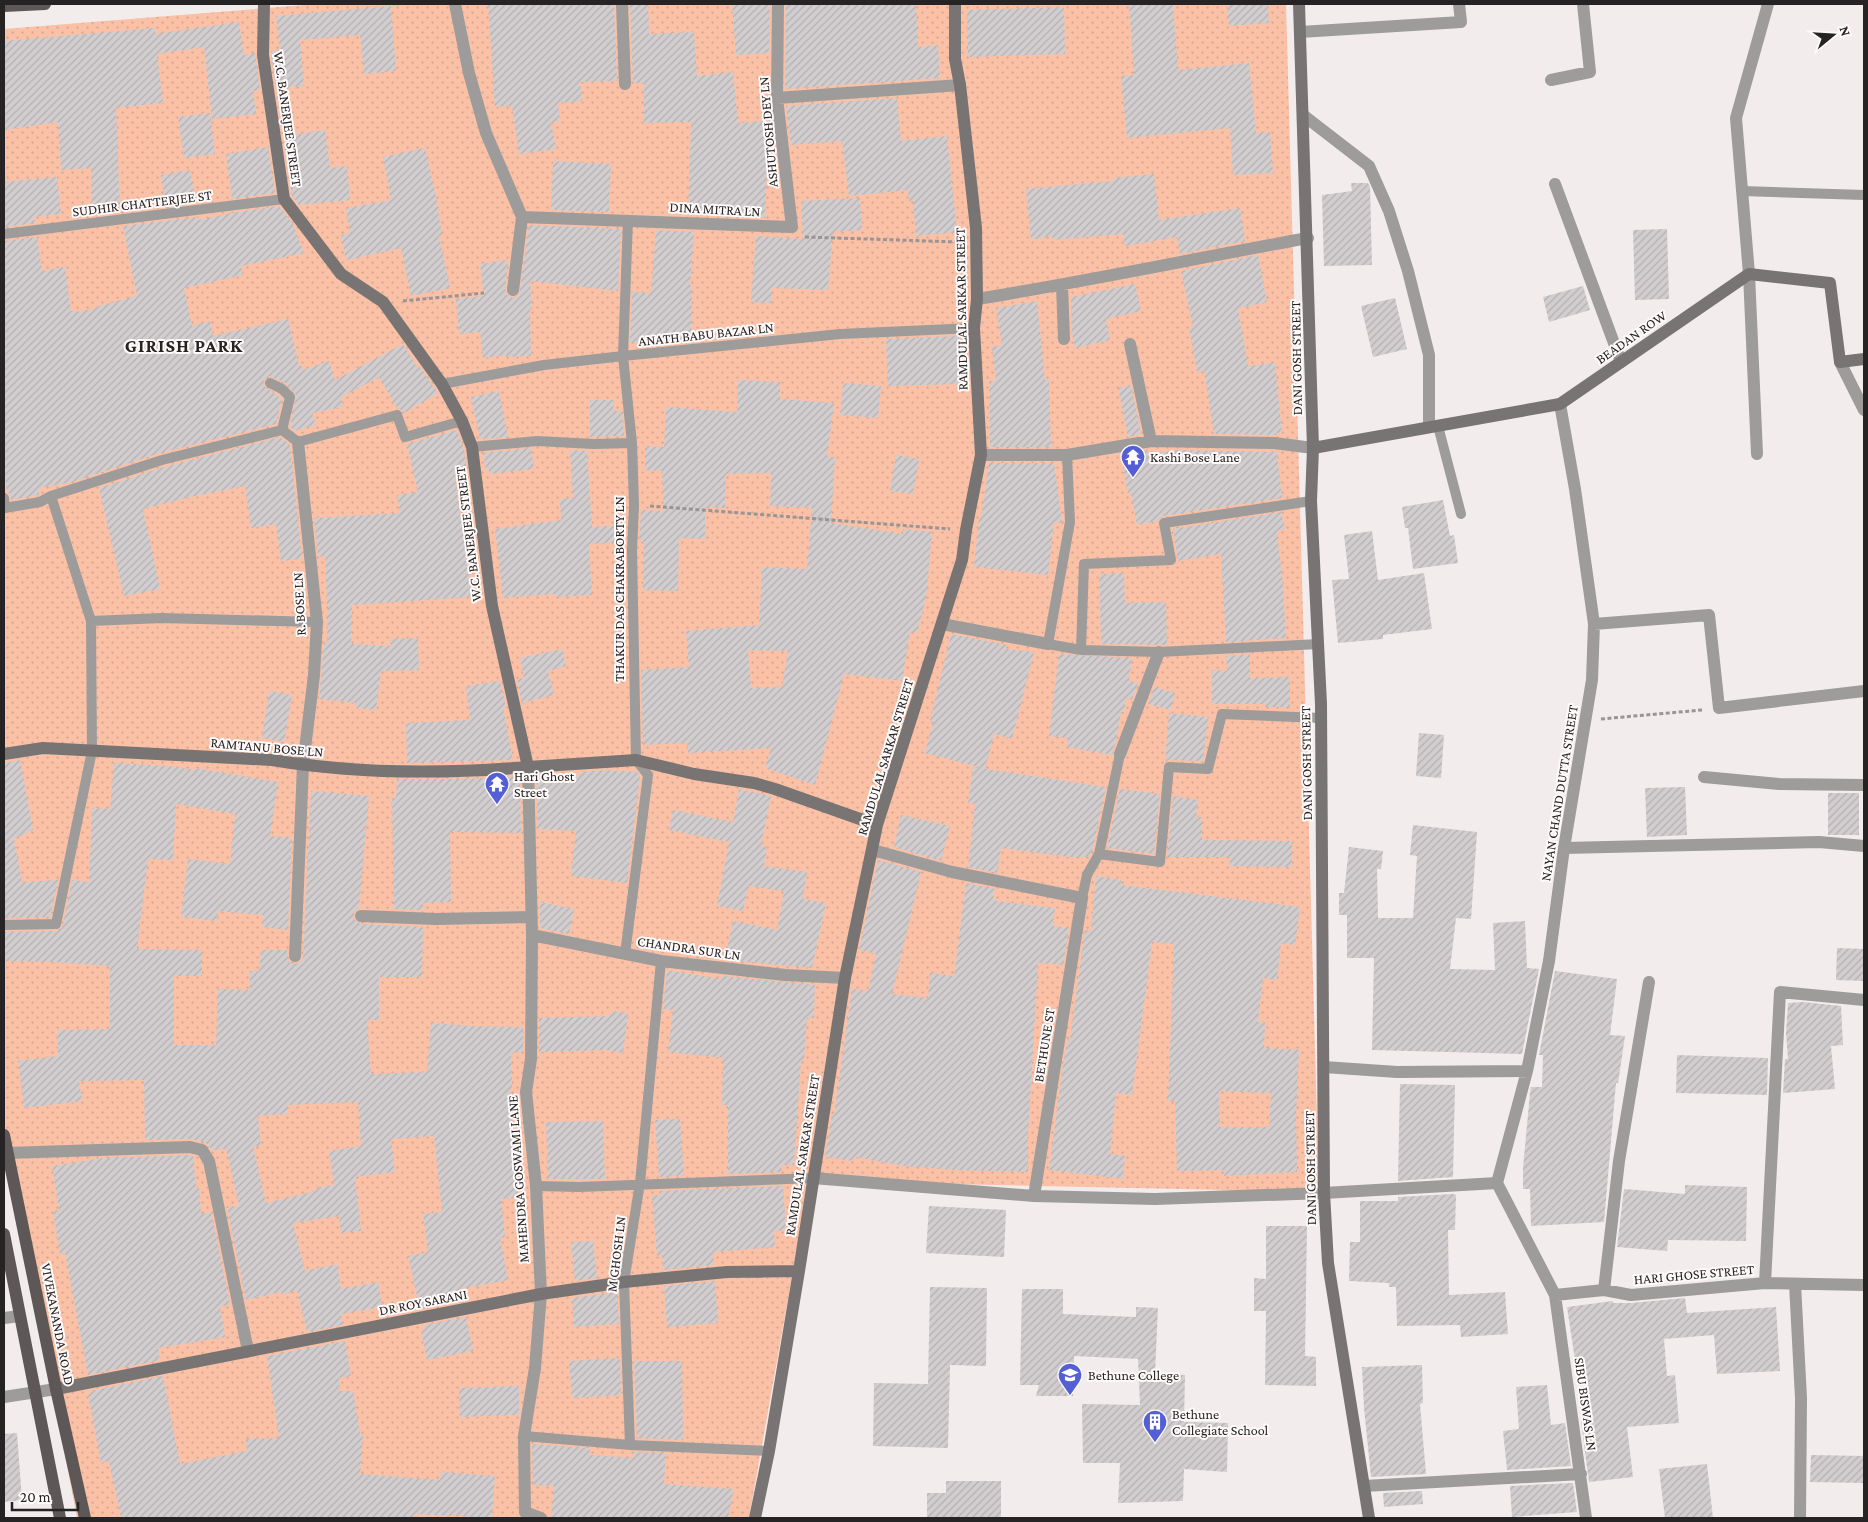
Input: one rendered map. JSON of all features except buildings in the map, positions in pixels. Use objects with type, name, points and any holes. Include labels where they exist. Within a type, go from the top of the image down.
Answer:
[{"type":"main road","points":[[4,6],[45,4]]},
{"type":"main road","name":"VIVEKANANDA ROAD","points":[[4,1135],[84,1518]]},
{"type":"main road","points":[[4,1234],[7,1264],[20,1316],[60,1518]]},
{"type":"street","name":"W.C. BANERJEE STREET","points":[[264,4],[263,55],[284,199],[341,274],[383,302],[442,384],[462,421],[472,447],[492,606],[528,767]]},
{"type":"street","points":[[455,4],[470,73],[486,133],[522,217],[513,290]]},
{"type":"street","points":[[622,4],[625,84]]},
{"type":"street","name":"ASHUTOSH DEY LN","points":[[778,4],[777,98],[792,228]]},
{"type":"street","name":"RAMDULAL SARKAR STREET","points":[[755,1518],[769,1451],[799,1272],[845,978],[877,824],[962,560],[981,455],[974,328],[977,299],[976,242],[960,85],[955,59],[955,4]]},
{"type":"street","name":"DANI GOSH STREET","points":[[1299,4],[1308,238],[1313,448],[1311,501],[1321,718],[1324,1193],[1328,1263],[1369,1518]]},
{"type":"street","points":[[1300,32],[1460,22],[1459,4]]},
{"type":"street","points":[[1551,80],[1590,72],[1583,4]]},
{"type":"street","points":[[1757,454],[1749,274],[1736,118],[1768,4]]},
{"type":"street","points":[[777,98],[960,85]]},
{"type":"street","points":[[1303,115],[1369,166],[1389,211],[1408,271],[1429,355],[1434,426]]},
{"type":"street","points":[[1555,184],[1621,362]]},
{"type":"street","name":"DINA MITRA LN","points":[[522,217],[792,228]]},
{"type":"street","points":[[977,299],[1062,286],[1177,262],[1308,238]]},
{"type":"street","points":[[1749,274],[1830,283],[1840,362],[1864,410]]},
{"type":"street","name":"BEADAN ROW","points":[[1313,448],[1560,404],[1749,274]]},
{"type":"street","points":[[1062,286],[1064,339]]},
{"type":"street","points":[[1130,344],[1151,441]]},
{"type":"street","points":[[1840,362],[1864,359]]},
{"type":"street","name":"NAYAN CHAND DUTTA STREET","points":[[1497,1184],[1527,1070],[1549,960],[1564,848],[1592,680],[1594,624],[1575,489],[1560,404]]},
{"type":"street","points":[[981,455],[1067,455],[1151,441],[1274,443],[1313,448]]},
{"type":"street","name":"R. BOSE LN","points":[[295,956],[304,765],[314,675],[317,622],[298,442]]},
{"type":"street","points":[[1594,624],[1709,615],[1719,708],[1864,692]]},
{"type":"street","points":[[942,624],[1048,644]]},
{"type":"street","points":[[1120,754],[1159,652]]},
{"type":"street","name":"RAMTANU BOSE LN","points":[[4,754],[43,748],[272,760],[368,771],[469,772],[528,767]]},
{"type":"street","points":[[528,767],[636,760],[694,774],[768,787],[877,824]]},
{"type":"street","name":"MAHENDRA GOSWAMI LANE","points":[[528,767],[532,935],[531,1059],[526,1092],[536,1186],[541,1294],[536,1368],[524,1436],[525,1512],[541,1518]]},
{"type":"street","points":[[1704,777],[1779,784],[1864,785]]},
{"type":"street","points":[[1564,848],[1819,842],[1864,846]]},
{"type":"street","points":[[873,850],[952,872],[1082,898]]},
{"type":"street","name":"BETHUNE ST","points":[[1034,1196],[1082,898]]},
{"type":"street","points":[[361,916],[436,919],[531,917]]},
{"type":"street","name":"CHANDRA SUR LN","points":[[532,935],[661,961],[785,975],[845,978]]},
{"type":"street","points":[[1604,1290],[1619,1161],[1649,982]]},
{"type":"street","points":[[1765,1283],[1780,992],[1864,1000]]},
{"type":"street","points":[[1324,1067],[1397,1072],[1527,1070]]},
{"type":"street","points":[[7,1154],[190,1147],[202,1150],[209,1161],[248,1351]]},
{"type":"street","points":[[813,1178],[1034,1196],[1155,1199],[1497,1184],[1555,1295]]},
{"type":"street","name":"DR ROY SARANI","points":[[56,1389],[541,1294],[624,1282],[727,1272],[799,1272]]},
{"type":"street","name":"HARI GHOSE STREET","points":[[1555,1295],[1604,1290],[1631,1295],[1765,1283],[1864,1285]]},
{"type":"street","points":[[1795,1284],[1800,1398],[1800,1518]]},
{"type":"street","name":"SIBU BISWAS LN","points":[[1555,1295],[1586,1518]]},
{"type":"street","points":[[4,1318],[20,1316]]},
{"type":"street","points":[[4,1397],[56,1389]]},
{"type":"street","points":[[1364,1486],[1581,1474]]},
{"type":"lane","points":[[1742,191],[1864,195]]},
{"type":"lane","name":"SUDHIR CHATTERJEE ST","points":[[4,234],[284,199]]},
{"type":"lane","name":"THAKUR DAS CHAKRABORTY LN","points":[[625,954],[648,775],[636,760],[632,551],[634,505],[632,443],[623,356],[628,220]]},
{"type":"lane","name":"ANATH BABU BAZAR LN","points":[[442,384],[544,364],[840,334],[974,328]]},
{"type":"lane","points":[[270,383],[282,388],[290,397],[282,430]]},
{"type":"lane","points":[[282,430],[298,442],[397,415],[406,437],[462,421]]},
{"type":"lane","points":[[1434,426],[1461,514]]},
{"type":"lane","points":[[4,506],[40,502],[51,496],[162,460],[282,430]]},
{"type":"lane","points":[[472,447],[536,441],[594,444],[632,443]]},
{"type":"lane","points":[[1067,455],[1070,522],[1048,644],[1081,650],[1159,652],[1319,644]]},
{"type":"lane","points":[[4,925],[56,924],[92,751],[91,621],[51,496]]},
{"type":"lane","points":[[1081,650],[1084,564],[1172,560],[1164,523],[1311,501]]},
{"type":"lane","points":[[91,621],[162,618],[317,622]]},
{"type":"lane","points":[[1099,854],[1160,862],[1169,766],[1208,769],[1222,714],[1321,718]]},
{"type":"lane","points":[[1082,898],[1087,875],[1099,854],[1120,754]]},
{"type":"lane","name":"M GHOSH LN","points":[[630,1445],[624,1282],[640,1184],[661,961]]},
{"type":"lane","points":[[536,1186],[579,1187],[813,1178]]},
{"type":"lane","points":[[524,1436],[630,1445],[769,1451]]},
{"type":"path","points":[[792,228],[798,236],[976,242]]},
{"type":"path","points":[[383,302],[484,293]]},
{"type":"path","points":[[634,505],[966,530]]},
{"type":"path","points":[[1586,720],[1719,708]]},
{"type":"shaded area","points":[[318,4],[1286,4],[1319,1192],[809,1181],[749,1518],[77,1518],[4,1132],[4,29]]},
{"type":"place","name":"Kashi Bose Lane","points":[[1133,478]]},
{"type":"place","name":"Hari Ghost Street","points":[[497,805]]},
{"type":"place","name":"Bethune College","points":[[1070,1396]]},
{"type":"place","name":"Bethune Collegiate School","points":[[1155,1443]]},
{"type":"district","name":"GIRISH PARK","points":[[184,345]]}]
